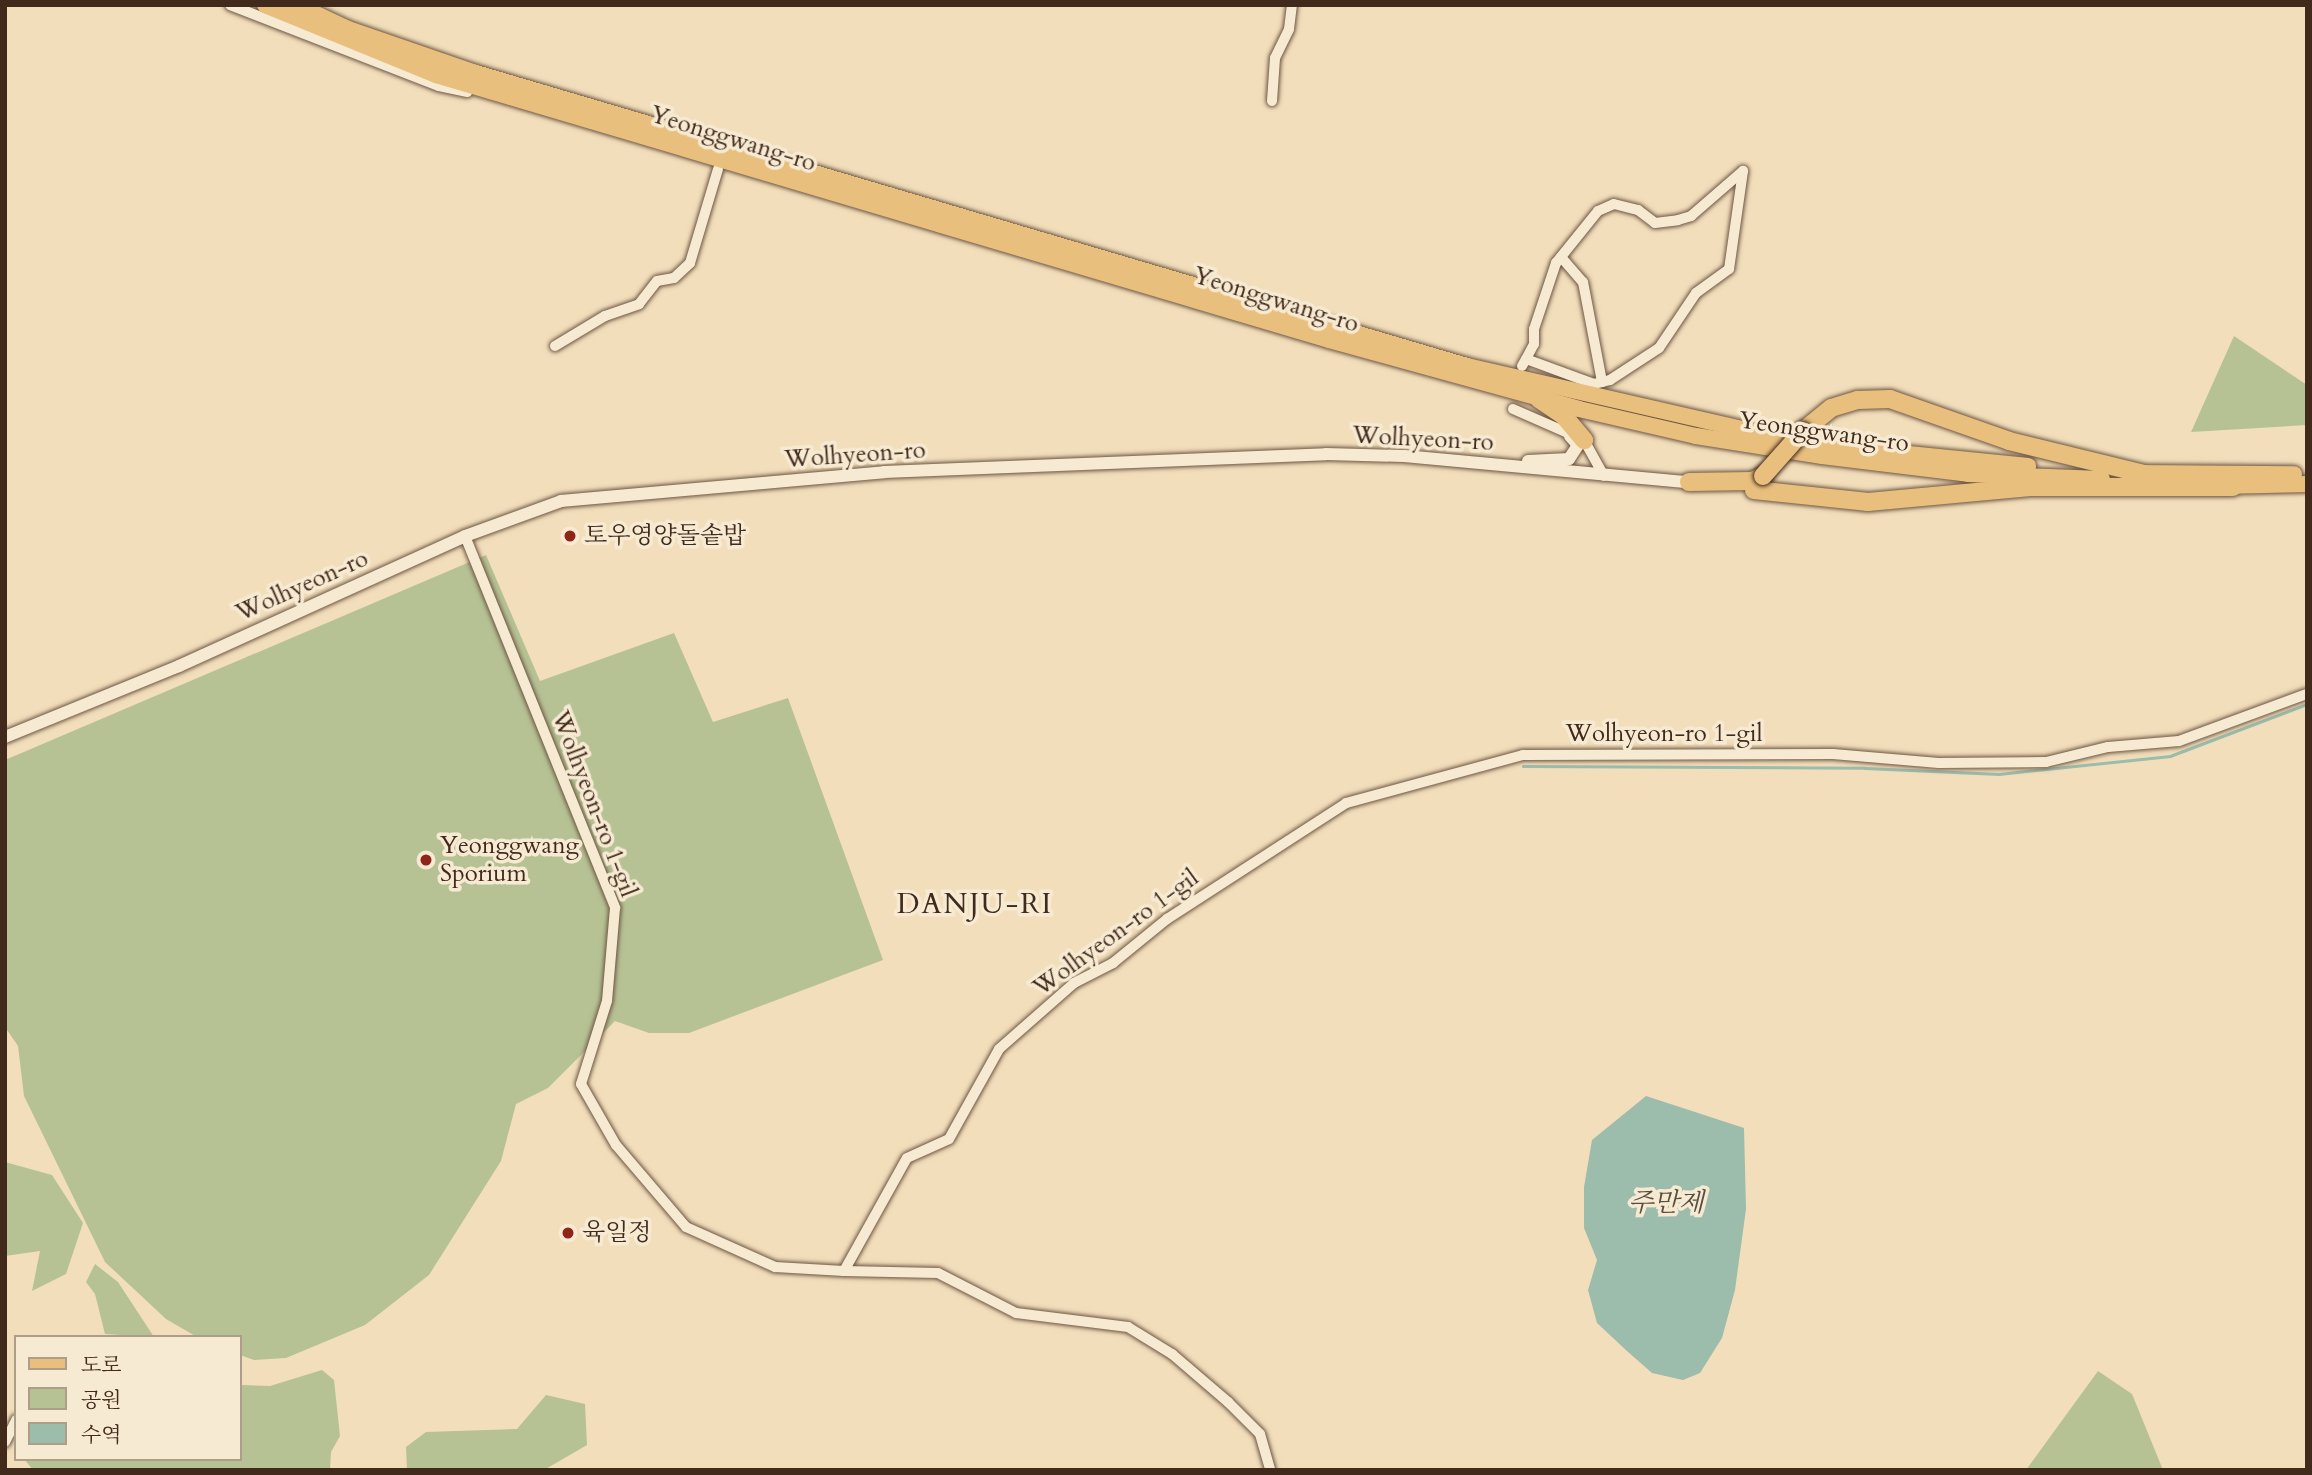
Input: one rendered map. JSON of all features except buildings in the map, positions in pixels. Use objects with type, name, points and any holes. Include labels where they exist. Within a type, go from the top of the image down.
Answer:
[{"type":"highway","points":[[1539,399],[1563,415],[1577,438]]},
{"type":"highway","points":[[1758,483],[1803,431],[1831,408],[1857,400],[1889,399],[2009,442],[2144,474]]},
{"type":"highway","points":[[1689,482],[1752,481],[1868,502],[2030,487],[2233,487]]},
{"type":"main road","name":"Yeonggwang-ro","points":[[265,5],[413,67],[550,109],[1539,399],[1696,436],[1835,458],[1968,474],[2233,487],[2307,484]]},
{"type":"main road","name":"Yeonggwang-ro","points":[[297,5],[348,29],[476,73],[1480,369],[1689,419],[1827,444],[2000,464],[2144,474],[2307,474]]},
{"type":"street","points":[[230,5],[439,86],[550,109]]},
{"type":"street","points":[[1272,101],[1275,58],[1289,29],[1292,5]]},
{"type":"street","points":[[555,346],[605,316],[639,304],[657,281],[674,278],[690,263],[718,169]]},
{"type":"street","points":[[1743,171],[1729,269],[1696,293],[1659,348],[1602,382],[1575,379],[1524,362],[1561,257],[1598,211],[1614,204],[1639,210],[1655,223],[1678,220],[1691,216],[1743,171]]},
{"type":"street","points":[[1561,257],[1583,282],[1602,382]]},
{"type":"street","points":[[1513,409],[1577,438],[1604,476]]},
{"type":"street","points":[[1477,463],[1569,459],[1578,446],[1577,438]]},
{"type":"street","name":"Wolhyeon-ro","points":[[5,737],[179,666],[465,536],[561,501],[884,472],[1326,454],[1477,463],[1689,482]]},
{"type":"street","name":"Wolhyeon-ro 1-gil","points":[[465,536],[615,908],[607,1001],[581,1084],[616,1145],[686,1227],[775,1267],[844,1271],[907,1157],[948,1139],[999,1049],[1074,983],[1113,963],[1167,919],[1346,803],[1523,755],[1833,754],[1939,763],[2046,762],[2108,747],[2179,741],[2307,694]]},
{"type":"street","points":[[844,1271],[938,1273],[1016,1313],[1128,1327],[1172,1354],[1228,1402],[1260,1434],[1270,1470]]},
{"type":"street","points":[[5,1442],[14,1424]]},
{"type":"green space","points":[[2234,336],[2307,385],[2307,425],[2191,432]]},
{"type":"green space","name":"Yeonggwang Sporium","points":[[486,555],[540,681],[674,633],[713,722],[788,698],[883,960],[689,1033],[649,1033],[615,1021],[548,1088],[516,1104],[501,1161],[429,1275],[365,1325],[286,1358],[254,1360],[242,1356],[242,1335],[194,1335],[166,1319],[105,1262],[24,1096],[18,1046],[5,1027],[5,760]]},
{"type":"green space","points":[[5,1162],[52,1175],[83,1223],[66,1274],[32,1291],[40,1251],[5,1256]]},
{"type":"green space","points":[[95,1264],[118,1282],[153,1335],[105,1334],[95,1294],[86,1282]]},
{"type":"green space","points":[[322,1370],[334,1380],[340,1436],[331,1452],[330,1470],[33,1470],[26,1461],[242,1461],[242,1385],[270,1386]]},
{"type":"green space","points":[[2098,1371],[2132,1394],[2163,1470],[2026,1470]]},
{"type":"green space","points":[[546,1395],[585,1404],[587,1445],[544,1470],[407,1470],[406,1447],[426,1432],[517,1429]]},
{"type":"water","name":"주만제","points":[[1646,1096],[1744,1128],[1746,1209],[1735,1290],[1722,1338],[1700,1373],[1683,1380],[1652,1373],[1597,1323],[1588,1290],[1597,1260],[1584,1228],[1584,1187],[1592,1140]]},
{"type":"waterway","points":[[1523,766],[1865,768],[1999,774],[2170,756],[2307,704]]},
{"type":"place","name":"토우영양돌솥밥","points":[[570,536]]},
{"type":"place","name":"Yeonggwang Sporium","points":[[426,860]]},
{"type":"place","name":"육일정","points":[[568,1233]]},
{"type":"district","name":"DANJU-RI","points":[[975,904]]}]
